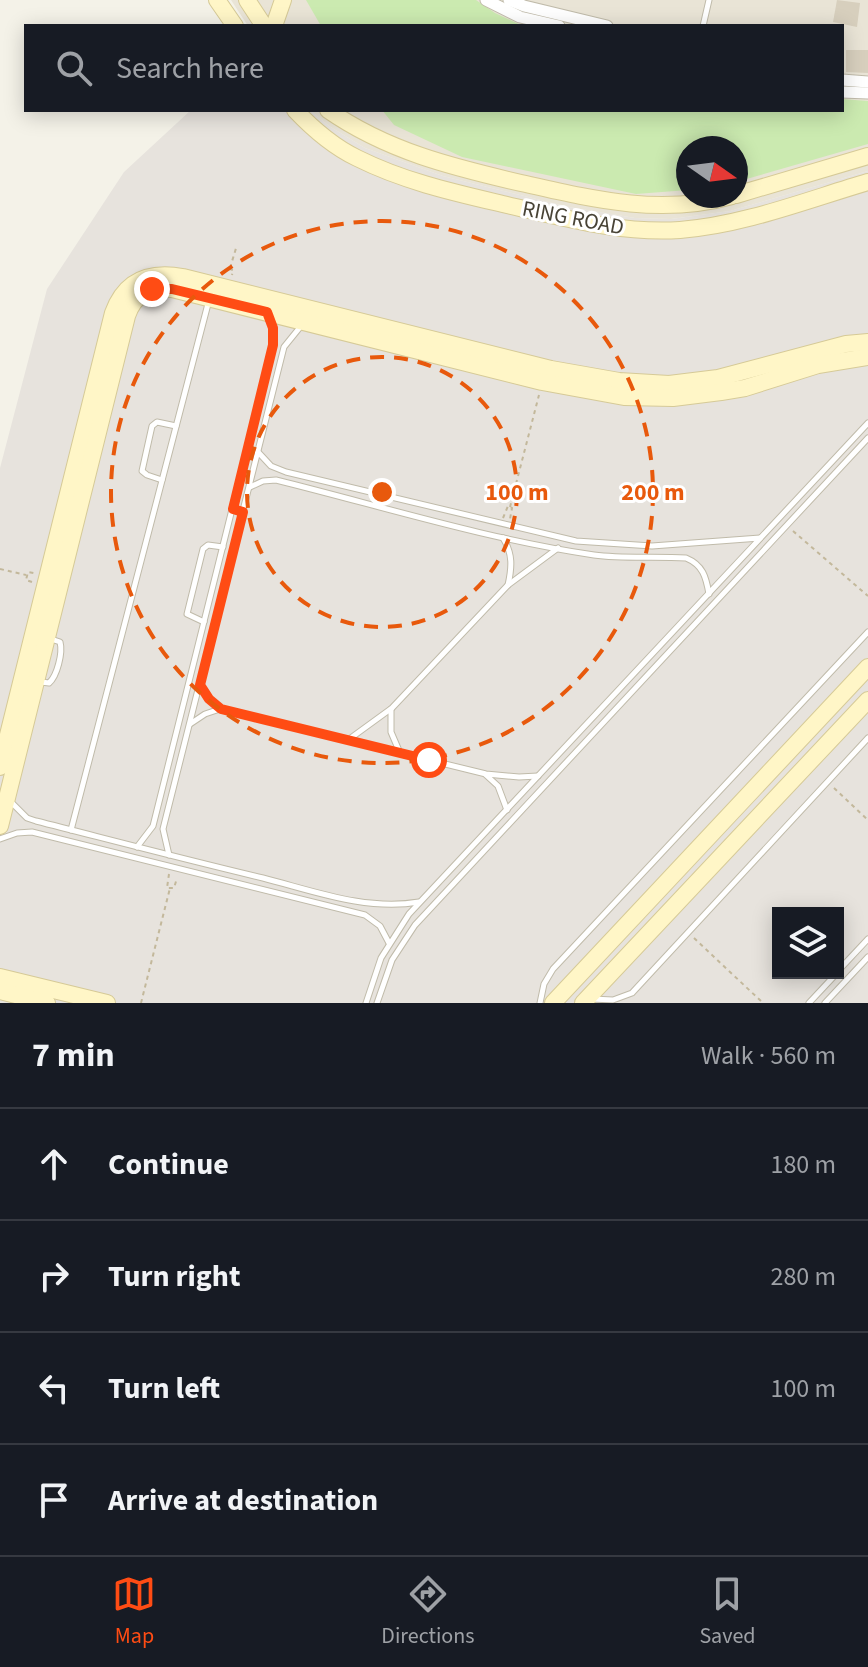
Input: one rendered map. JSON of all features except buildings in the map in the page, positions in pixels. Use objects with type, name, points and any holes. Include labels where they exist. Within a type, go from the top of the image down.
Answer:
[{"type":"street","points":[[217,0],[234,24]]},
{"type":"street","points":[[247,0],[263,24]]},
{"type":"street","points":[[275,24],[283,0]]},
{"type":"street","points":[[486,0],[520,17],[550,24]]},
{"type":"street","points":[[509,0],[599,24]]},
{"type":"street","points":[[844,80],[868,82]]},
{"type":"street","points":[[844,92],[868,93]]},
{"type":"street","name":"RING ROAD","points":[[297,112],[328,140],[354,157],[383,170],[427,185],[533,211],[637,230],[683,230],[728,222],[868,182]]},
{"type":"street","name":"RING ROAD","points":[[331,112],[392,147],[455,168],[597,200],[646,206],[676,205]]},
{"type":"street","points":[[383,170],[392,147]]},
{"type":"street","name":"RING ROAD","points":[[748,191],[868,156]]},
{"type":"street","points":[[533,211],[539,187]]},
{"type":"street","points":[[0,826],[14,742],[57,565],[130,307],[143,292],[162,288],[211,291],[542,382],[624,397],[673,398],[745,388],[846,344],[868,342]]},
{"type":"street","points":[[211,291],[267,312],[309,323],[551,369],[644,383],[693,382],[817,359],[868,357]]},
{"type":"street","points":[[0,767],[14,742],[36,681],[47,638],[57,565]]},
{"type":"street","points":[[553,1003],[868,667]]},
{"type":"street","points":[[585,1001],[868,700]]},
{"type":"street","points":[[801,737],[807,748],[817,755]]},
{"type":"street","points":[[759,783],[769,789],[775,800]]},
{"type":"street","points":[[0,977],[38,996]]},
{"type":"street","points":[[0,991],[107,1003]]},
{"type":"lane","points":[[703,24],[709,0]]},
{"type":"lane","points":[[71,830],[211,291]]},
{"type":"lane","points":[[137,847],[153,826],[273,345],[273,328],[267,312]]},
{"type":"lane","points":[[169,855],[163,829],[284,347],[294,332],[309,323]]},
{"type":"lane","points":[[162,480],[142,471],[152,426],[157,422],[176,426]]},
{"type":"lane","points":[[366,1003],[374,975],[389,943],[409,914],[868,423]]},
{"type":"lane","points":[[377,1003],[392,960],[415,925],[868,438]]},
{"type":"lane","points":[[258,451],[271,466],[286,472],[576,541],[614,545],[691,544],[761,538]]},
{"type":"lane","points":[[249,488],[263,481],[276,480],[502,537],[558,548],[613,557],[686,558],[705,573],[709,594]]},
{"type":"lane","points":[[233,509],[243,512]]},
{"type":"lane","points":[[502,537],[512,563],[508,585]]},
{"type":"lane","points":[[204,622],[189,618],[187,611],[203,549],[208,545],[223,547]]},
{"type":"lane","points":[[347,740],[392,708],[508,585],[558,548]]},
{"type":"lane","points":[[540,1003],[544,984],[553,969],[868,632]]},
{"type":"lane","points":[[640,667],[648,676]]},
{"type":"lane","points":[[200,685],[209,699],[221,709],[486,774],[539,776]]},
{"type":"lane","points":[[392,708],[391,732],[400,753]]},
{"type":"lane","points":[[178,725],[190,726],[205,714],[221,709]]},
{"type":"lane","points":[[585,1001],[613,1000],[632,993],[868,738]]},
{"type":"lane","points":[[486,774],[498,786],[507,810]]},
{"type":"lane","points":[[7,797],[27,818],[137,847],[370,904],[420,902]]},
{"type":"lane","points":[[0,839],[24,832],[80,843],[365,915],[380,926],[389,943]]},
{"type":"lane","points":[[80,843],[83,833]]},
{"type":"lane","points":[[236,883],[239,872]]},
{"type":"lane","points":[[268,891],[271,880]]},
{"type":"lane","points":[[844,965],[868,939]]},
{"type":"lane","points":[[825,1003],[868,957]]},
{"type":"lane","points":[[809,1003],[831,979]]},
{"type":"path","points":[[229,269],[237,245]]},
{"type":"path","points":[[505,524],[512,509],[510,507],[542,382]]},
{"type":"path","points":[[787,525],[868,596]]},
{"type":"path","points":[[0,569],[27,576]]},
{"type":"path","points":[[827,782],[868,820]]},
{"type":"path","points":[[171,867],[165,886],[170,888],[175,887],[180,869]]},
{"type":"path","points":[[141,1003],[170,888]]},
{"type":"path","points":[[688,932],[763,1003]]},
{"type":"shaded area","points":[[231,0],[868,0],[868,171],[748,206],[748,136],[676,136],[676,208],[740,208],[671,219],[635,218],[569,207],[443,176],[365,148],[312,112],[844,112],[844,24],[247,24]]},
{"type":"shaded area","points":[[189,112],[312,112],[365,148],[443,176],[569,207],[635,218],[671,219],[748,208],[868,171],[868,1003],[0,1003],[0,468],[47,289],[124,172]]},
{"type":"green space","points":[[306,0],[476,0],[519,24],[320,24]]},
{"type":"green space","points":[[844,99],[868,101],[868,144],[748,179],[748,136],[676,136],[676,191],[636,194],[462,157],[394,125],[384,112],[844,112]]},
{"type":"route","points":[[152,289],[172,289],[267,312],[273,328],[273,345],[233,509],[243,512],[200,685],[204,692],[221,709],[429,760]]}]
